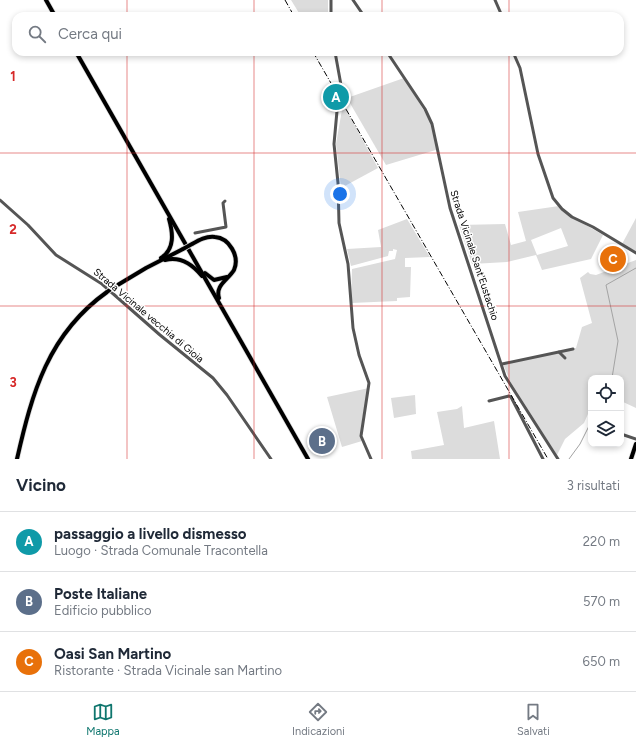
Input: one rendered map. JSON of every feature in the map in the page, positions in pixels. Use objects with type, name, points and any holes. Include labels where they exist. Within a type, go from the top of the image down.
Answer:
[{"type":"main road","points":[[46,0],[53,12]]},
{"type":"main road","points":[[78,56],[308,459]]},
{"type":"main road","points":[[150,266],[164,256],[170,247],[172,231],[166,211]]},
{"type":"main road","points":[[16,459],[36,386],[45,365],[65,332],[87,309],[111,289],[192,244],[209,236],[219,237],[227,241],[232,248],[235,259],[234,269],[219,287],[218,294],[225,313]]},
{"type":"main road","points":[[192,255],[211,279],[218,281],[229,276]]},
{"type":"main road","points":[[150,266],[167,260],[180,260],[193,266],[210,286]]},
{"type":"main road","points":[[631,459],[636,444]]},
{"type":"street","points":[[331,0],[331,12]]},
{"type":"street","points":[[353,0],[361,12]]},
{"type":"street","points":[[495,0],[500,12]]},
{"type":"street","points":[[336,56],[341,84]]},
{"type":"street","name":"Strada Vicinale Sant'Eustachio","points":[[390,56],[432,124],[450,208],[506,376],[558,459]]},
{"type":"street","points":[[515,56],[520,68],[538,154],[553,198],[562,209],[572,217],[593,227],[636,253]]},
{"type":"street","points":[[335,107],[337,111],[334,144],[338,183],[339,223],[348,264],[353,328],[359,355],[369,383],[361,436],[371,459]]},
{"type":"street","name":"Strada Vicinale vecchia di Gioia","points":[[0,200],[28,225],[56,255],[102,284],[160,335],[213,378],[227,395],[271,459]]},
{"type":"street","points":[[195,233],[226,228],[223,203],[225,201]]},
{"type":"street","points":[[502,364],[573,349]]},
{"type":"street","points":[[559,352],[565,358]]},
{"type":"street","points":[[489,401],[509,396],[511,397],[543,459]]},
{"type":"street","points":[[624,435],[636,439]]},
{"type":"shaded area","points":[[291,0],[328,0],[328,12],[298,12]]},
{"type":"shaded area","points":[[404,78],[432,124],[439,149],[386,165],[347,98]]},
{"type":"shaded area","points":[[343,104],[378,168],[341,188],[336,144]]},
{"type":"shaded area","points":[[559,206],[579,221],[603,235],[591,259],[542,270],[536,255],[507,262],[472,264],[459,225],[505,224],[511,245],[526,241],[518,212]],"holes":[[[561,228],[568,246],[537,255],[531,240]]]},
{"type":"shaded area","points":[[636,218],[636,253],[622,244]]},
{"type":"shaded area","points":[[407,219],[430,257],[405,258],[405,267],[411,267],[410,297],[397,298],[397,301],[351,303],[352,269],[395,259],[397,250],[393,249],[393,251],[389,251],[388,256],[351,266],[347,249],[381,247],[378,230]]},
{"type":"shaded area","points":[[636,260],[636,408],[624,402],[624,375],[588,375],[588,414],[584,423],[565,439],[557,455],[510,381],[503,364],[576,348],[582,327],[592,323],[580,278],[588,272],[596,275]]},
{"type":"shaded area","points":[[369,388],[362,420],[362,441],[342,447],[327,397]]},
{"type":"shaded area","points":[[415,395],[416,414],[394,418],[391,398]]},
{"type":"shaded area","points":[[462,406],[464,428],[494,421],[500,459],[412,459],[411,451],[444,445],[437,412],[457,409]]},
{"type":"waterway","points":[[612,375],[618,341],[606,285],[636,268]]},
{"type":"waterway","points":[[569,459],[580,444],[588,428]]},
{"type":"railway","points":[[285,0],[292,12]]},
{"type":"railway","points":[[315,56],[548,459]]},
{"type":"place","name":"passaggio a livello dismesso","points":[[336,97]]},
{"type":"place","name":"Oasi San Martino","points":[[613,259]]},
{"type":"place","name":"Poste Italiane","points":[[322,441]]}]
